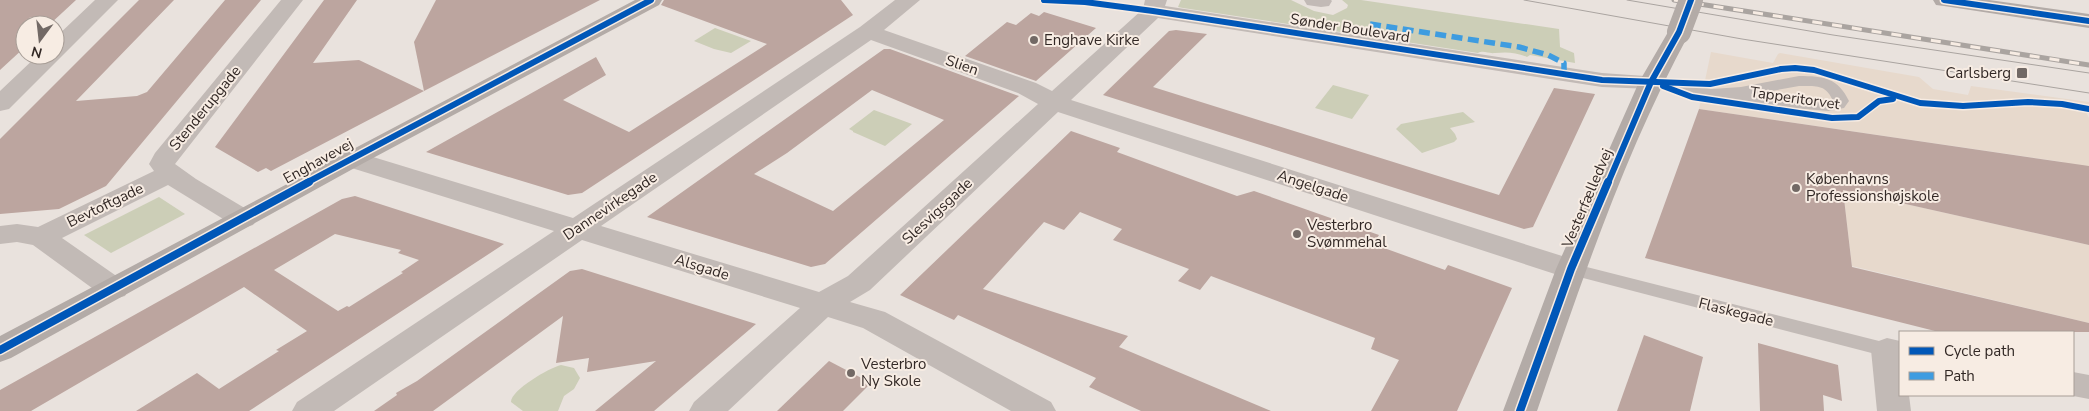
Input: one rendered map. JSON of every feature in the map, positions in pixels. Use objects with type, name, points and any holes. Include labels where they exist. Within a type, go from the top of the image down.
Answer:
[{"type":"street","points":[[65,41],[108,0]]},
{"type":"street","name":"Stenderupgade","points":[[243,219],[170,173],[162,164],[164,159],[292,0]]},
{"type":"street","name":"Enghavevej","points":[[0,350],[351,159],[651,0]]},
{"type":"street","name":"Dannevirkegade","points":[[309,411],[868,32],[909,0]]},
{"type":"street","name":"Vesterfælledvej","points":[[1520,411],[1572,270],[1651,82],[1679,32],[1691,0]]},
{"type":"street","points":[[1944,0],[2089,21]]},
{"type":"street","name":"Sønder Boulevard","points":[[1155,5],[1602,80],[1651,82]]},
{"type":"street","name":"Slesvigsgade","points":[[706,411],[823,304],[859,283],[1055,103],[1155,5]]},
{"type":"street","name":"Slien","points":[[868,32],[1027,88],[1055,103]]},
{"type":"street","points":[[0,104],[41,65]]},
{"type":"street","name":"Angelgade","points":[[1055,103],[1572,270]]},
{"type":"street","name":"Alsgade","points":[[351,159],[874,320],[1038,411]]},
{"type":"street","name":"Bevtoftgade","points":[[40,237],[170,173]]},
{"type":"street","points":[[0,235],[17,233],[40,237],[114,289]]},
{"type":"street","points":[[1894,352],[1894,411]]},
{"type":"street","points":[[2074,384],[2089,387]]},
{"type":"lane","name":"Tapperitorvet","points":[[1651,82],[1735,98],[1829,106],[1838,105],[1841,101],[1837,91],[1828,86],[1807,80],[1744,91],[1714,93]]},
{"type":"lane","name":"Flaskegade","points":[[1572,270],[1894,352]]},
{"type":"green space","points":[[1181,0],[1291,0],[1314,11],[1333,15],[1347,8],[1348,5],[1342,0],[1361,0],[1559,29],[1560,47],[1574,53],[1575,63],[1503,52],[1478,53],[1178,7]]},
{"type":"green space","points":[[715,28],[751,41],[731,53],[694,41]]},
{"type":"green space","points":[[1333,85],[1369,95],[1352,119],[1315,108]]},
{"type":"green space","points":[[874,110],[912,124],[885,146],[849,129]]},
{"type":"green space","points":[[1463,112],[1475,122],[1450,128],[1457,139],[1454,142],[1422,153],[1396,129],[1401,124]]},
{"type":"green space","points":[[159,197],[185,214],[111,253],[84,235]]},
{"type":"green space","points":[[561,365],[574,368],[580,378],[574,389],[564,396],[558,411],[523,411],[511,402],[517,392],[524,386],[548,370]]},
{"type":"shaded area","points":[[1711,52],[1773,63],[1780,53],[1919,77],[1933,89],[1968,95],[1971,86],[2089,102],[2089,114],[2087,114],[2089,118],[2089,209],[2063,162],[1699,109]]},
{"type":"shaded area","points":[[1843,190],[2089,245],[2089,323],[1852,266]]},
{"type":"building","points":[[0,0],[76,0],[60,15],[15,15],[15,56],[0,70]]},
{"type":"building","points":[[139,0],[174,0],[76,101],[137,96],[147,92],[225,0],[261,0],[106,186],[59,209],[0,214],[0,139]]},
{"type":"building","points":[[324,0],[357,0],[313,63],[359,60],[424,91],[271,171],[266,168],[258,172],[215,147]]},
{"type":"building","points":[[436,0],[600,0],[424,91],[414,42]]},
{"type":"building","points":[[664,0],[841,0],[853,15],[582,193],[568,195],[426,152],[596,57],[606,75],[563,100],[629,132],[767,44],[661,5]]},
{"type":"building","name":"Enghave Kirke","points":[[1044,12],[1096,28],[1036,81],[965,56],[1007,22],[1016,25],[1031,13],[1039,16]]},
{"type":"building","points":[[1176,30],[1207,34],[1153,87],[1499,195],[1554,88],[1595,94],[1533,227],[1524,229],[1103,95],[1169,31]]},
{"type":"building","points":[[884,49],[890,49],[1019,96],[825,264],[811,267],[647,217]],"holes":[[[872,90],[944,120],[833,211],[754,174],[787,153]]]},
{"type":"building","points":[[1699,109],[2089,166],[2089,245],[1843,190],[1852,267],[2089,323],[2089,332],[1935,331],[1645,258]]},
{"type":"building","points":[[1071,131],[1120,148],[1117,152],[1237,196],[1254,191],[1379,235],[1373,244],[1445,270],[1448,265],[1512,288],[1457,411],[1371,411],[1399,360],[1371,349],[1375,338],[1211,276],[1200,290],[1178,281],[1189,269],[1113,240],[1122,229],[1080,212],[1064,230],[1044,222],[983,289],[1128,336],[1119,347],[1271,411],[1141,411],[1089,387],[1096,378],[958,315],[954,320],[900,295]]},
{"type":"building","points":[[355,196],[504,244],[249,411],[136,411],[197,373],[219,389],[307,331],[244,287],[31,411],[0,411],[0,390],[342,199]],"holes":[[[335,234],[401,250],[398,253],[419,260],[401,272],[403,273],[349,307],[347,306],[338,311],[274,270]]]},
{"type":"building","points":[[582,269],[756,324],[654,411],[595,411],[656,361],[587,372],[589,358],[556,363],[563,316],[433,411],[374,411],[397,395],[396,393],[417,381],[570,271]]},
{"type":"building","points":[[1644,335],[1703,357],[1690,411],[1617,411]]},
{"type":"building","points":[[1758,343],[1838,365],[1842,401],[1823,395],[1824,411],[1760,411]]},
{"type":"building","points":[[829,361],[871,383],[843,411],[777,411]]},
{"type":"tram line","points":[[1524,0],[1742,39],[2089,93]]},
{"type":"tram line","points":[[1627,0],[1833,35],[2089,73]]},
{"type":"railway","points":[[1674,0],[2089,65]]},
{"type":"marked path","points":[[1370,24],[1519,47],[1548,55],[1564,63],[1564,74]]},
{"type":"cycle path","points":[[0,350],[351,159],[651,0]]},
{"type":"cycle path","points":[[1044,0],[1085,2],[1153,11],[1602,80],[1710,84],[1781,69],[1795,68],[1814,70],[1920,103],[1963,106],[2028,102],[2062,104],[2089,109]]},
{"type":"cycle path","points":[[1520,411],[1571,269],[1651,82],[1679,32],[1691,0]]},
{"type":"cycle path","points":[[1944,0],[2089,21]]},
{"type":"cycle path","points":[[1663,86],[1692,97],[1832,118],[1858,117],[1879,101],[1893,99]]},
{"type":"place","name":"Enghave Kirke","points":[[1034,40]]},
{"type":"place","name":"Carlsberg","points":[[2022,73]]},
{"type":"place","name":"Københavns Professionshøjskole","points":[[1796,188]]},
{"type":"place","name":"Vesterbro Svømmehal","points":[[1297,234]]},
{"type":"place","name":"Vesterbro Ny Skole","points":[[851,373]]}]
